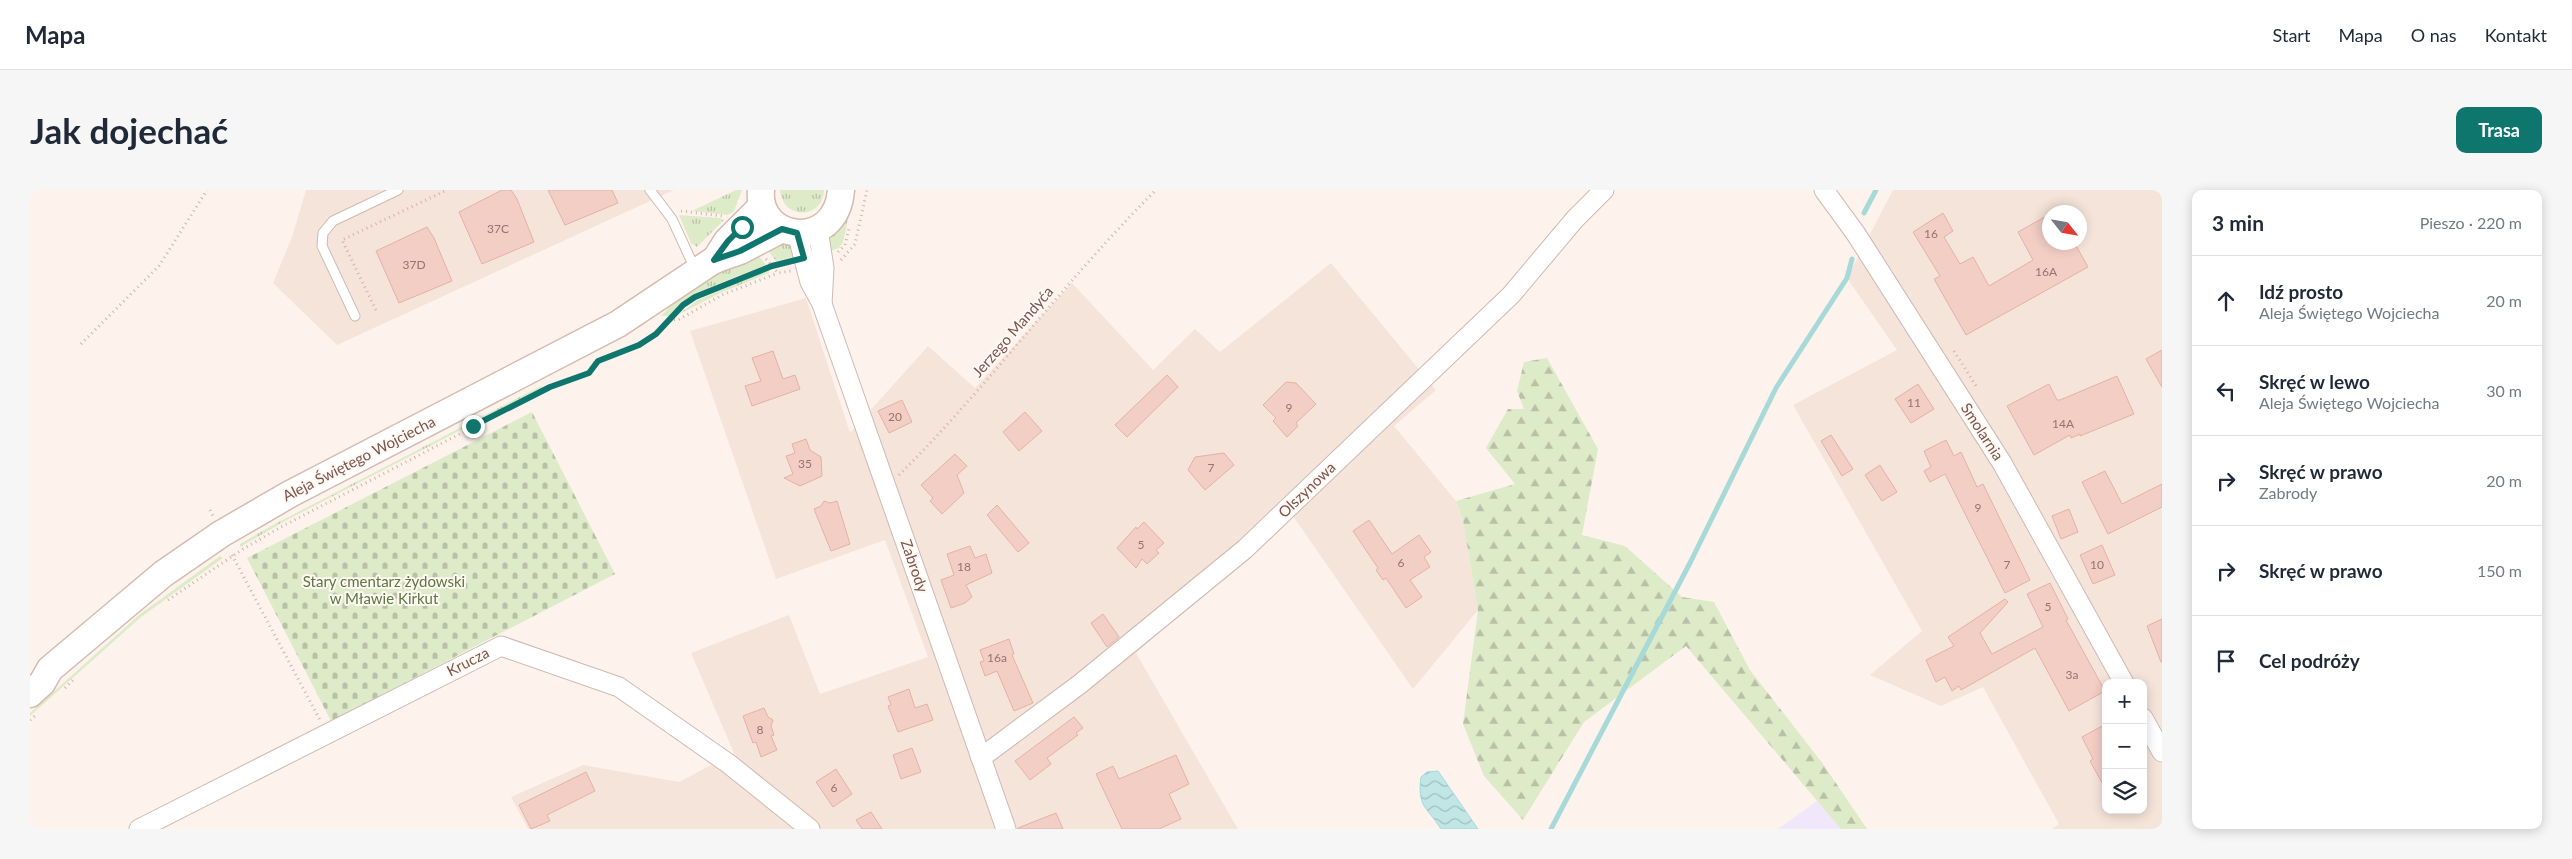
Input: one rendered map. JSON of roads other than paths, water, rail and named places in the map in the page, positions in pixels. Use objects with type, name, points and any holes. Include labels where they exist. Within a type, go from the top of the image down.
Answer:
[{"type":"street","name":"Aleja Świętego Wojciecha","points":[[37,701],[42,683],[163,574],[221,534],[290,494],[618,324],[704,276],[740,251],[828,222],[836,213],[841,190]]},
{"type":"street","name":"Olszynowa","points":[[980,756],[986,754],[1080,684],[1245,549],[1511,295],[1575,219],[1604,190]]},
{"type":"street","name":"Smolarnia","points":[[1824,190],[1856,234],[2002,463],[2122,679]]},
{"type":"street","name":"Aleja Świętego Wojciecha","points":[[704,276],[728,241],[762,198]]},
{"type":"street","points":[[762,198],[767,215],[799,230]]},
{"type":"street","name":"Zabrody","points":[[799,230],[823,262],[822,304]]},
{"type":"street","name":"Zabrody","points":[[799,230],[799,264],[822,304],[1006,829]]},
{"type":"street","name":"Krucza","points":[[139,829],[500,646],[619,687],[729,764],[810,829]]},
{"type":"street","points":[[2146,724],[2162,751]]},
{"type":"lane","points":[[355,316],[322,246],[323,234],[333,222],[398,190]]},
{"type":"lane","points":[[650,190],[672,219],[704,276]]},
{"type":"water","points":[[1438,771],[1478,829],[1441,829],[1427,811],[1420,795],[1421,777],[1427,772]]},
{"type":"waterway","points":[[1864,213],[1876,190]]},
{"type":"waterway","points":[[1551,829],[1691,561],[1776,388],[1847,278],[1852,259]]},
{"type":"park label","name":"Stary cmentarz żydowski w Mławie Kirkut","points":[[384,590]]}]
